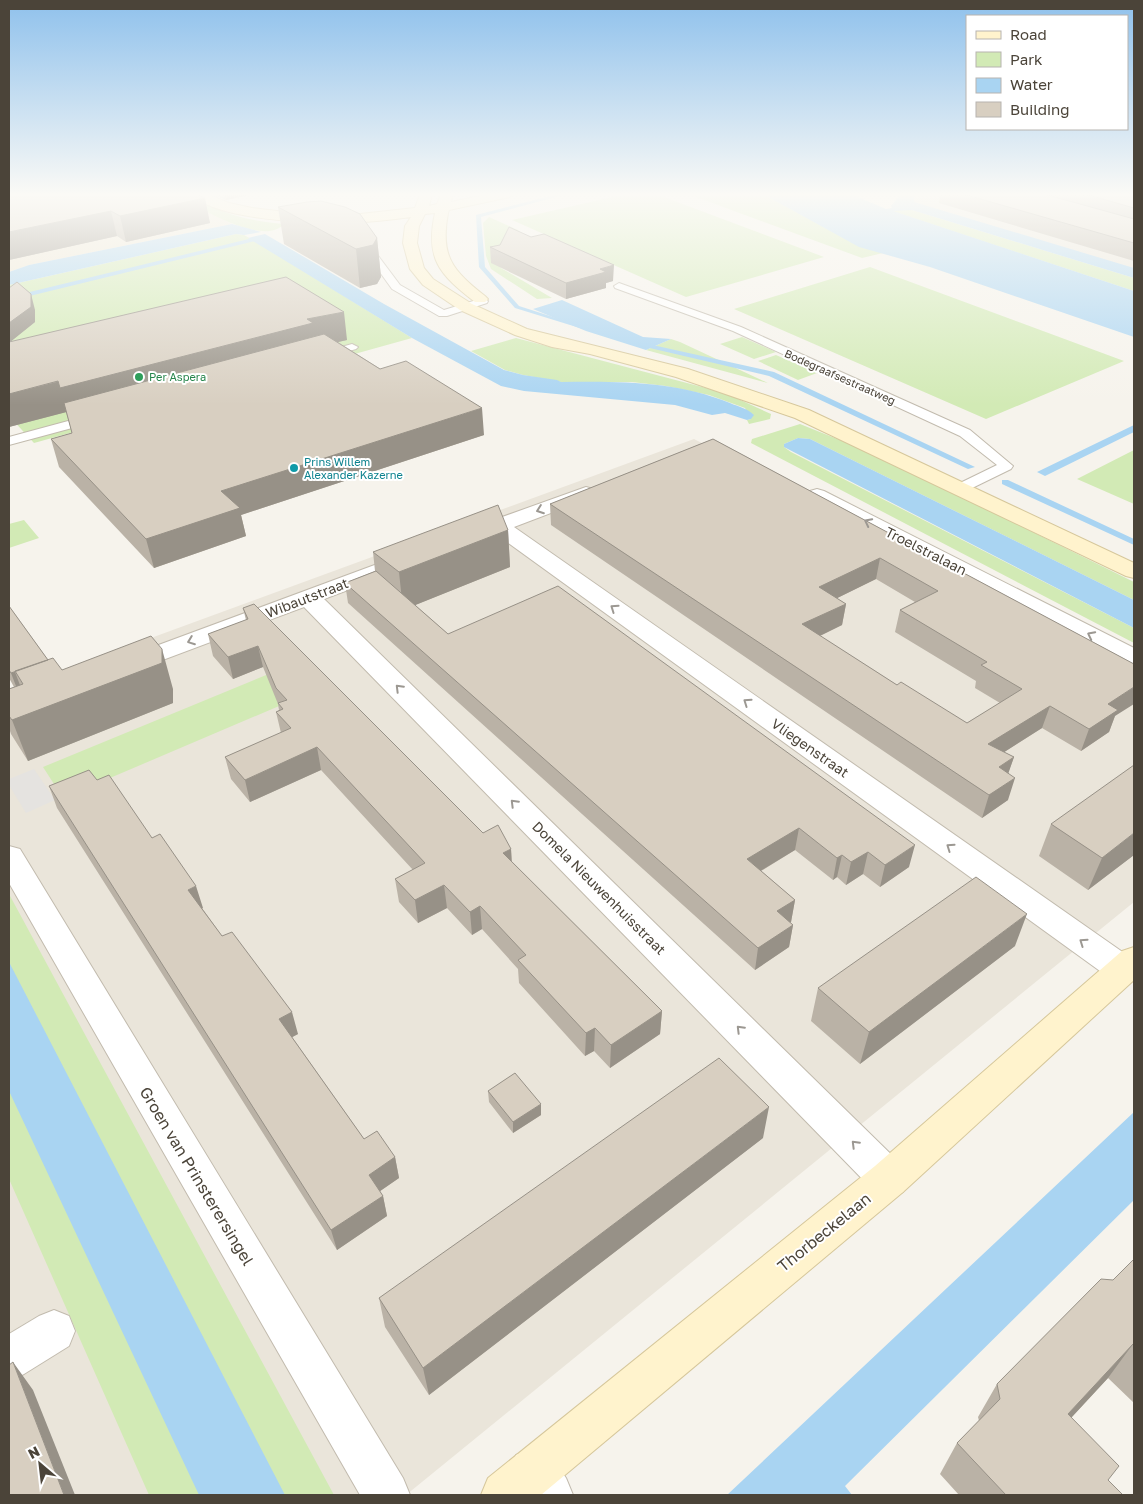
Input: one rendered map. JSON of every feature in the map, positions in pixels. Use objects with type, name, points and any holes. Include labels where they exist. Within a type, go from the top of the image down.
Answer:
[{"type":"main road","points":[[416,264],[417,269],[428,282],[466,307],[521,332],[558,344],[591,349],[682,373],[782,406],[961,488],[1134,572]]},
{"type":"main road","points":[[443,264],[459,283],[484,301],[520,321],[570,339],[591,349]]},
{"type":"main road","name":"Thorbeckelaan","points":[[529,1487],[889,1179],[1128,965]]},
{"type":"street","points":[[453,543],[608,485]]},
{"type":"street","name":"Troelstralaan","points":[[797,485],[1134,658]]},
{"type":"street","name":"Vliegenstraat","points":[[498,526],[1128,965]]},
{"type":"street","name":"Wibautstraat","points":[[112,671],[399,563]]},
{"type":"street","name":"Domela Nieuwenhuisstraat","points":[[308,597],[889,1179]]},
{"type":"street","name":"Groen van Prinsterersingel","points":[[9,857],[386,1495]]},
{"type":"street","points":[[9,1359],[54,1331]]},
{"type":"lane","points":[[381,264],[396,287],[443,314],[484,301]]},
{"type":"lane","name":"Bodegraafsestraatweg","points":[[619,286],[737,329],[965,433],[1006,466],[961,488]]},
{"type":"lane","points":[[314,358],[352,348]]},
{"type":"lane","points":[[9,441],[104,415]]},
{"type":"shaded area","points":[[9,264],[33,264],[29,265],[9,272]]},
{"type":"shaded area","points":[[1106,264],[1134,264],[1134,273]]},
{"type":"shaded area","points":[[694,439],[1134,667],[1134,902],[406,1495],[9,1495],[9,690]]},
{"type":"shaded area","points":[[34,769],[55,800],[26,813],[9,785],[9,779]]},
{"type":"green space","name":"Per Aspera","points":[[102,264],[292,264],[412,338],[34,443],[9,416],[9,285]]},
{"type":"green space","points":[[489,264],[499,264],[501,268],[552,298],[537,299],[491,269]]},
{"type":"green space","points":[[612,264],[799,264],[686,297]]},
{"type":"green space","points":[[1053,264],[1089,264],[1134,278],[1134,291]]},
{"type":"green space","points":[[870,267],[1124,361],[986,419],[734,309]]},
{"type":"green space","points":[[742,337],[776,352],[754,359],[720,344]]},
{"type":"green space","points":[[516,338],[725,393],[771,414],[770,419],[749,424],[747,420],[751,419],[745,408],[709,395],[666,386],[632,382],[561,382],[523,375],[505,370],[471,351]]},
{"type":"green space","points":[[671,339],[680,342],[768,383],[646,350]]},
{"type":"green space","points":[[776,355],[817,373],[798,380],[758,361]]},
{"type":"green space","points":[[800,424],[877,455],[1134,582],[1134,600],[810,439],[798,438],[784,444],[784,447],[791,452],[1134,628],[1134,643],[751,443],[752,439]]},
{"type":"green space","points":[[1134,450],[1134,504],[1077,479]]},
{"type":"green space","points":[[24,520],[39,538],[9,548],[9,524]]},
{"type":"green space","points":[[293,664],[319,689],[63,798],[43,767]]},
{"type":"green space","points":[[9,894],[334,1495],[149,1495],[9,1179]]},
{"type":"water","points":[[102,264],[9,285],[9,272],[29,265]]},
{"type":"water","points":[[291,264],[316,264],[504,370],[561,382],[625,382],[668,386],[710,396],[743,408],[754,415],[751,419],[747,420],[725,413],[712,415],[675,405],[524,391],[501,386],[412,338]]},
{"type":"water","points":[[920,264],[1053,264],[1134,291],[1134,337]]},
{"type":"water","points":[[1089,264],[1121,264],[1134,268],[1134,278]]},
{"type":"water","points":[[562,300],[643,337],[671,339],[646,350],[586,331],[533,309]]},
{"type":"water","points":[[1134,425],[1134,432],[1045,476],[1037,472]]},
{"type":"water","points":[[798,438],[810,439],[1134,600],[1134,628],[784,447],[784,444]]},
{"type":"water","points":[[9,962],[285,1495],[199,1495],[9,1091]]},
{"type":"water","points":[[1134,1112],[1134,1200],[845,1486],[852,1495],[727,1495]]},
{"type":"building","points":[[526,264],[614,265],[600,269],[606,272],[566,283]]},
{"type":"building","points":[[286,277],[344,312],[307,319],[313,323],[60,388],[58,381],[9,394],[9,342]]},
{"type":"building","points":[[17,282],[31,294],[31,307],[9,323],[9,288]]},
{"type":"building","name":"Prins Willem Alexander Kazerne","points":[[324,334],[380,369],[406,361],[482,408],[221,491],[240,508],[146,539],[51,439],[72,433],[64,403]]},
{"type":"building","points":[[713,439],[1134,664],[1134,687],[1108,704],[1118,710],[1089,729],[1050,706],[988,744],[1014,757],[999,767],[1015,778],[989,795],[550,504]],"holes":[[[880,558],[938,591],[900,610],[987,662],[981,665],[1022,689],[967,723],[901,682],[897,685],[802,624],[846,604],[819,587]]]},
{"type":"building","points":[[498,505],[508,530],[399,572],[373,552]]},
{"type":"building","points":[[376,571],[448,634],[558,586],[915,845],[885,865],[868,852],[851,862],[842,855],[837,858],[799,828],[747,859],[795,900],[777,911],[793,925],[758,948],[345,583]]},
{"type":"building","points":[[254,604],[483,833],[498,825],[511,849],[503,853],[662,1011],[611,1045],[595,1028],[586,1033],[518,960],[526,955],[480,906],[470,912],[444,885],[415,900],[395,879],[425,863],[317,747],[245,780],[225,757],[291,728],[276,712],[283,709],[278,703],[287,700],[276,688],[258,646],[228,657],[208,634],[248,619],[243,608]]},
{"type":"building","points":[[9,606],[48,660],[11,673],[9,670]]},
{"type":"building","points":[[151,636],[162,649],[162,663],[12,720],[9,716],[9,689],[23,684],[15,671],[53,658],[62,670]]},
{"type":"building","points":[[1134,765],[1134,833],[1102,858],[1051,824]]},
{"type":"building","points":[[89,770],[97,780],[109,775],[152,838],[160,834],[196,886],[188,890],[222,936],[232,932],[292,1012],[279,1019],[364,1139],[377,1131],[395,1157],[369,1175],[383,1196],[331,1230],[49,786]]},
{"type":"building","points":[[976,877],[1027,914],[869,1032],[818,988]]},
{"type":"building","points":[[719,1058],[769,1107],[423,1368],[379,1298]]},
{"type":"building","points":[[515,1073],[541,1104],[513,1122],[488,1091]]},
{"type":"building","points":[[1134,1259],[1134,1346],[1133,1344],[1068,1414],[1119,1466],[1108,1480],[1123,1495],[1006,1495],[957,1443],[1000,1399],[997,1384],[1101,1279],[1113,1280]]},
{"type":"building","points":[[13,1362],[64,1495],[9,1495],[9,1365]]},
{"type":"waterway","points":[[9,299],[153,264]]},
{"type":"waterway","points":[[482,264],[482,267],[517,307],[607,336]]},
{"type":"waterway","points":[[639,344],[771,374],[971,467]]},
{"type":"waterway","points":[[1005,482],[1134,542]]},
{"type":"place","name":"Per Aspera","points":[[139,377]]},
{"type":"place","name":"Prins Willem Alexander Kazerne","points":[[294,468]]}]
